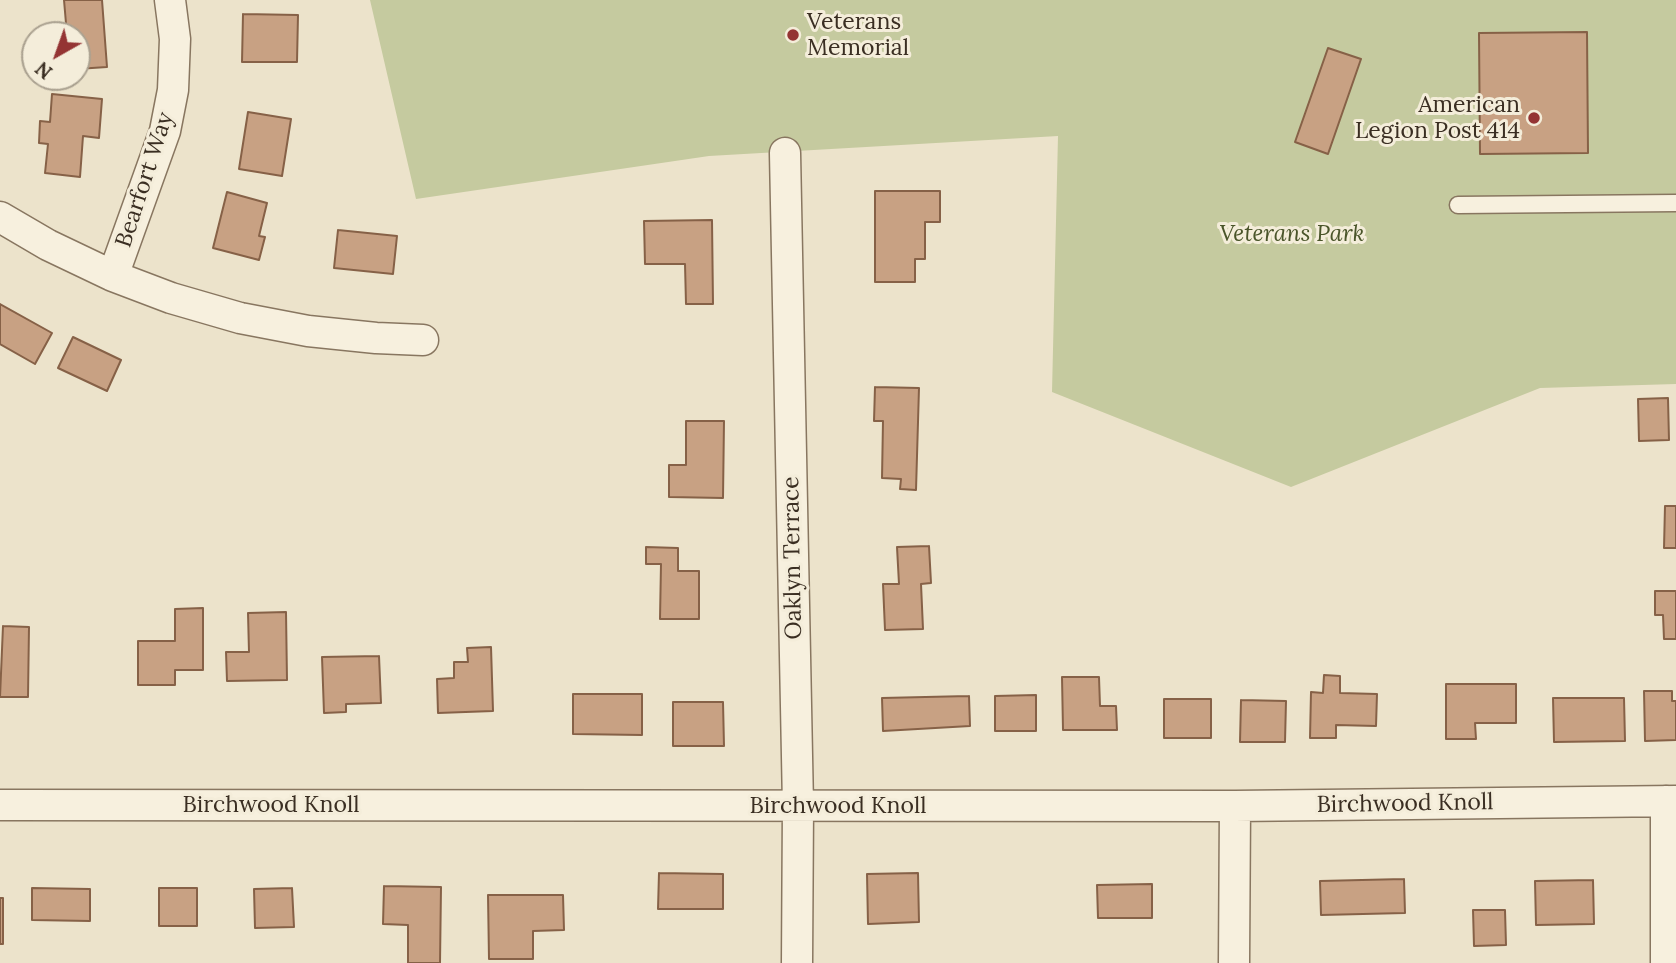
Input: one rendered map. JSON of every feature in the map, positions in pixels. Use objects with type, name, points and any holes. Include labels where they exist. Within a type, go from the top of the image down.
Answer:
[{"type":"street","name":"Bearfort Way","points":[[113,276],[165,131],[173,90],[175,39],[170,0]]},
{"type":"street","name":"Oaklyn Terrace","points":[[785,153],[798,806],[797,963]]},
{"type":"street","points":[[0,216],[48,245],[113,276],[171,298],[240,318],[308,331],[423,340]]},
{"type":"street","points":[[1666,963],[1671,801]]},
{"type":"street","name":"Birchwood Knoll","points":[[0,805],[1235,806],[1671,801]]},
{"type":"street","points":[[1234,963],[1235,806]]},
{"type":"lane","points":[[1458,205],[1676,203]]},
{"type":"green space","name":"Veterans Park","points":[[370,0],[1676,0],[1676,384],[1540,388],[1291,487],[1052,392],[1058,136],[709,156],[416,199]]},
{"type":"building","points":[[64,0],[102,0],[107,67],[91,68],[91,21],[66,21]]},
{"type":"building","points":[[243,14],[298,15],[297,62],[242,62]]},
{"type":"building","name":"American Legion Post 414","points":[[1587,32],[1588,153],[1480,154],[1479,33]]},
{"type":"building","points":[[1328,48],[1361,59],[1328,154],[1295,142]]},
{"type":"building","points":[[52,94],[102,99],[99,138],[83,136],[80,177],[45,173],[48,144],[39,143],[40,121],[50,122]]},
{"type":"building","points":[[248,112],[291,119],[282,176],[239,169]]},
{"type":"building","points":[[875,191],[940,191],[940,222],[925,222],[925,259],[915,259],[915,282],[875,282]]},
{"type":"building","points":[[227,192],[267,203],[259,236],[265,237],[259,260],[213,248]]},
{"type":"building","points":[[712,220],[713,304],[686,304],[685,264],[645,264],[644,221]]},
{"type":"building","points":[[338,230],[397,236],[393,274],[334,268]]},
{"type":"building","points":[[0,304],[52,333],[35,364],[0,344]]},
{"type":"building","points":[[73,337],[121,360],[107,391],[58,368]]},
{"type":"building","points":[[875,387],[919,388],[916,490],[900,489],[901,479],[882,478],[883,421],[874,421]]},
{"type":"building","points":[[1668,398],[1669,440],[1639,441],[1638,399]]},
{"type":"building","points":[[686,421],[724,421],[723,498],[669,497],[669,465],[686,465]]},
{"type":"building","points":[[1665,506],[1676,506],[1676,548],[1664,548]]},
{"type":"building","points":[[929,546],[931,583],[921,584],[923,629],[885,630],[883,584],[899,584],[897,547]]},
{"type":"building","points":[[646,547],[678,548],[678,571],[699,571],[699,619],[660,619],[661,564],[646,564]]},
{"type":"building","points":[[1655,591],[1676,591],[1676,639],[1664,639],[1663,615],[1655,615]]},
{"type":"building","points":[[203,608],[203,670],[175,670],[175,685],[138,685],[138,641],[175,641],[175,609]]},
{"type":"building","points":[[286,612],[287,680],[227,681],[226,652],[249,652],[248,613]]},
{"type":"building","points":[[3,626],[29,627],[28,697],[0,697]]},
{"type":"building","points":[[491,647],[493,711],[438,713],[437,679],[454,678],[454,662],[468,662],[467,648]]},
{"type":"building","points":[[379,656],[381,703],[346,704],[346,712],[324,713],[322,657]]},
{"type":"building","points":[[1324,675],[1340,676],[1340,693],[1377,694],[1376,726],[1336,725],[1336,738],[1310,738],[1311,692],[1323,693]]},
{"type":"building","points":[[1062,677],[1099,677],[1100,706],[1116,706],[1117,730],[1063,730]]},
{"type":"building","points":[[1446,684],[1516,684],[1516,723],[1475,723],[1476,739],[1446,739]]},
{"type":"building","points":[[1644,691],[1672,691],[1672,701],[1676,701],[1676,740],[1645,741]]},
{"type":"building","points":[[573,694],[642,694],[642,735],[573,734]]},
{"type":"building","points":[[1036,695],[1036,731],[995,731],[995,696]]},
{"type":"building","points":[[969,696],[970,726],[883,731],[882,698]]},
{"type":"building","points":[[1553,698],[1624,698],[1625,741],[1554,742]]},
{"type":"building","points":[[1164,699],[1211,699],[1211,738],[1164,738]]},
{"type":"building","points":[[1241,700],[1286,701],[1285,742],[1240,742]]},
{"type":"building","points":[[673,702],[723,702],[724,746],[673,746]]},
{"type":"building","points":[[659,873],[723,874],[723,909],[658,909]]},
{"type":"building","points":[[918,873],[919,922],[868,924],[867,874]]},
{"type":"building","points":[[1404,879],[1405,913],[1321,915],[1320,881]]},
{"type":"building","points":[[1593,880],[1594,924],[1536,925],[1535,881]]},
{"type":"building","points":[[1152,884],[1152,918],[1098,918],[1097,885]]},
{"type":"building","points":[[384,886],[441,887],[440,963],[408,963],[408,925],[383,924]]},
{"type":"building","points":[[32,888],[90,889],[90,921],[32,920]]},
{"type":"building","points":[[159,888],[197,888],[197,926],[159,926]]},
{"type":"building","points":[[292,888],[294,927],[255,928],[254,889]]},
{"type":"building","points":[[488,895],[563,895],[564,930],[533,931],[533,959],[489,959]]},
{"type":"building","points":[[0,898],[3,898],[3,944],[0,944]]},
{"type":"building","points":[[1473,910],[1505,910],[1506,945],[1474,946]]},
{"type":"place","name":"Veterans Memorial","points":[[793,35]]},
{"type":"place","name":"American Legion Post 414","points":[[1534,118]]}]
